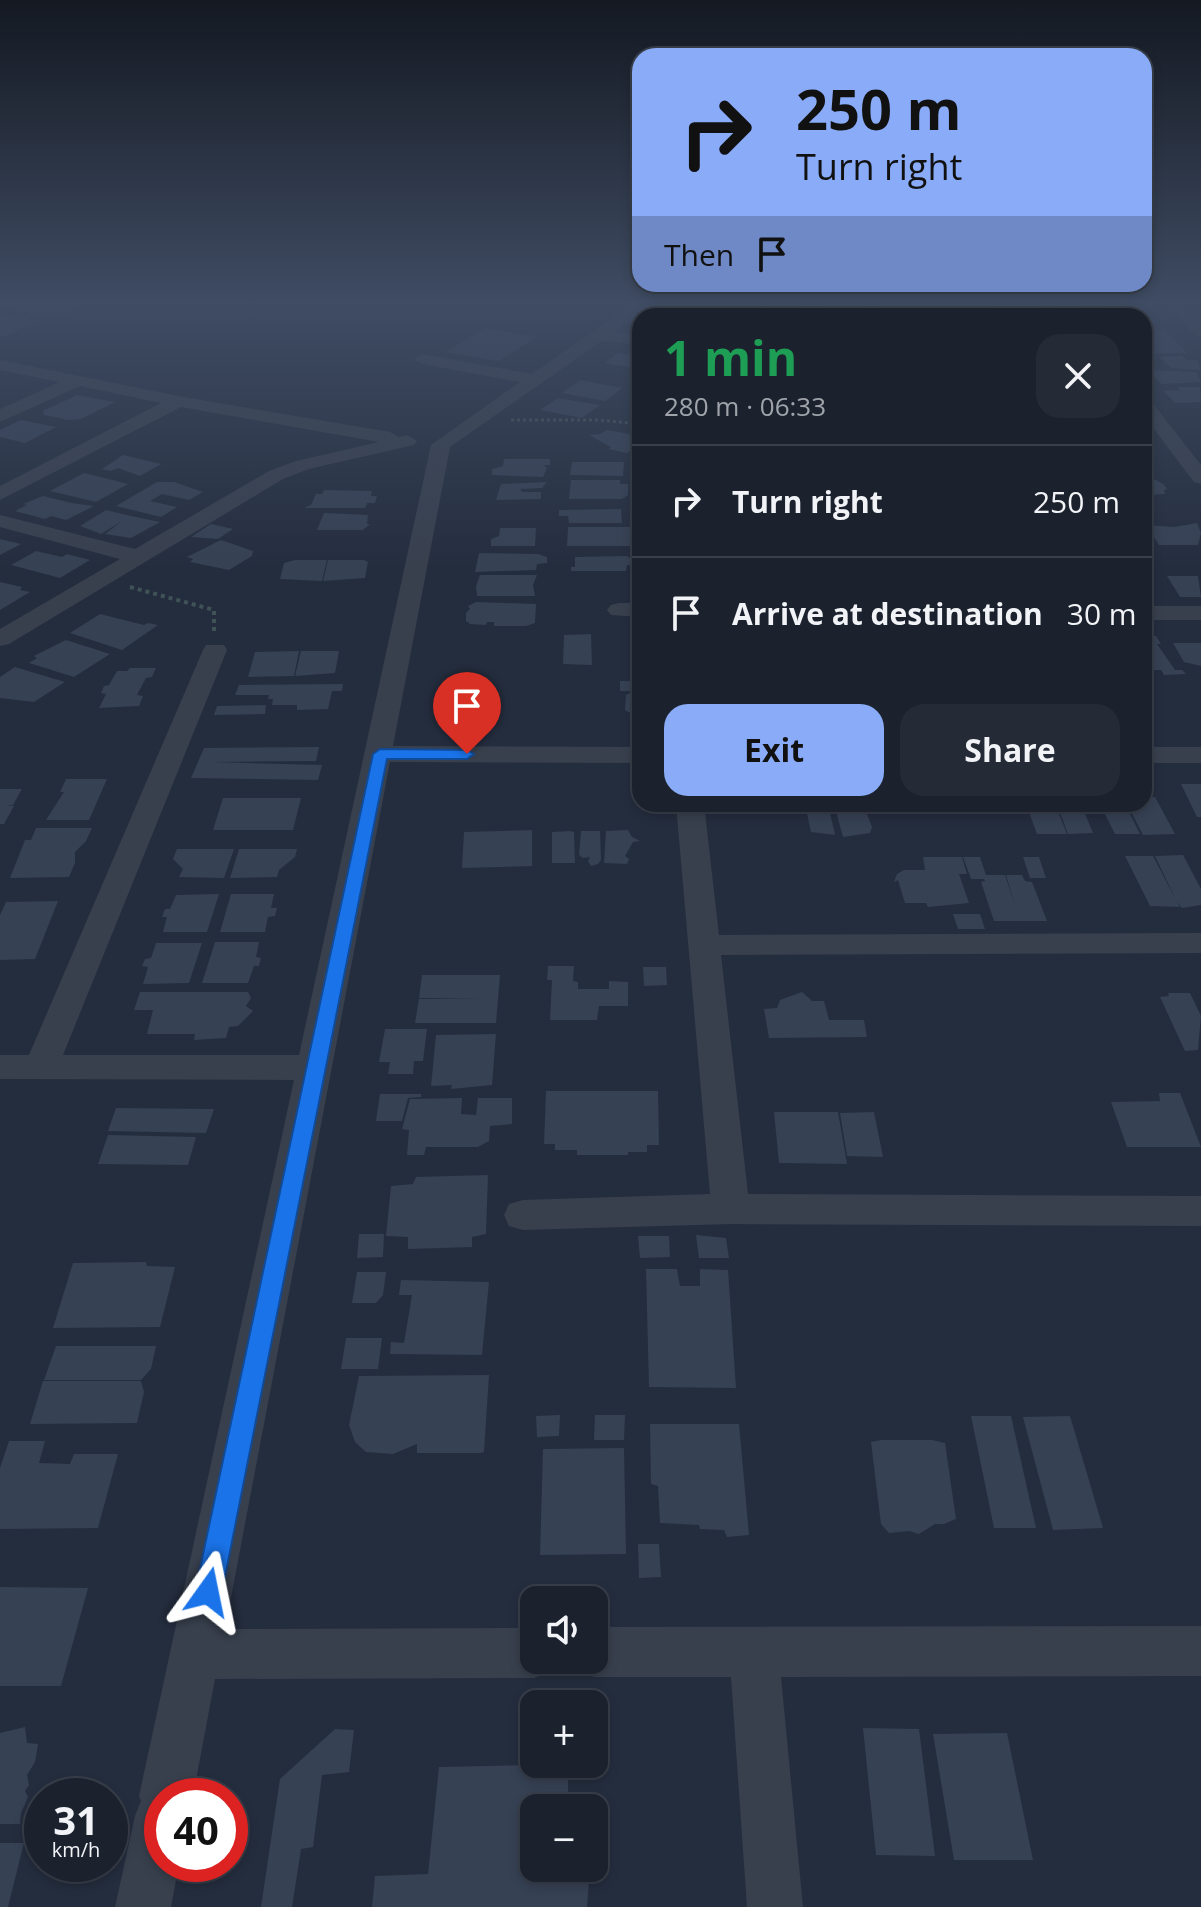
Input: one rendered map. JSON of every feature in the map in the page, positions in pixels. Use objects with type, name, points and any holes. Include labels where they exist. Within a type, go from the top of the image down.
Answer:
[{"type":"street","points":[[0,416],[53,392]]},
{"type":"street","points":[[133,392],[441,445]]},
{"type":"street","points":[[170,1778],[441,445],[514,392]]},
{"type":"street","points":[[0,494],[178,401]]},
{"type":"street","points":[[1152,414],[1201,478]]},
{"type":"street","points":[[0,639],[276,475],[303,465],[407,441]]},
{"type":"street","points":[[1178,448],[1201,448]]},
{"type":"street","points":[[0,521],[139,557]]},
{"type":"street","points":[[1152,613],[1201,613]]},
{"type":"street","points":[[41,1067],[215,650]]},
{"type":"street","points":[[380,754],[632,755]]},
{"type":"street","points":[[1152,755],[1201,755]]},
{"type":"street","points":[[691,812],[730,1209]]},
{"type":"street","points":[[704,945],[1201,943]]},
{"type":"street","points":[[0,1067],[316,1068]]},
{"type":"street","points":[[523,1215],[730,1209],[1201,1211]]},
{"type":"street","points":[[608,1652],[1201,1651]]},
{"type":"street","points":[[754,1652],[775,1907]]},
{"type":"street","points":[[196,1654],[520,1653]]},
{"type":"street","points":[[143,1907],[148,1882]]},
{"type":"path","points":[[474,419],[632,423]]},
{"type":"path","points":[[103,579],[214,610],[215,650]]},
{"type":"building","points":[[563,392],[617,392],[605,401]]},
{"type":"building","points":[[1165,392],[1200,392],[1201,402],[1175,403]]},
{"type":"building","points":[[77,395],[115,402],[81,419],[44,415],[43,411]]},
{"type":"building","points":[[558,398],[600,405],[582,418],[540,410]]},
{"type":"building","points":[[21,420],[56,427],[25,443],[0,437],[0,430]]},
{"type":"building","points":[[607,430],[632,435],[632,449],[627,453],[609,449],[611,447],[589,435]]},
{"type":"building","points":[[123,455],[161,464],[140,476],[118,468],[111,471],[102,469]]},
{"type":"building","points":[[504,459],[550,459],[550,465],[544,465],[547,468],[543,477],[492,475],[492,469],[503,466]]},
{"type":"building","points":[[572,462],[624,462],[623,476],[570,475]]},
{"type":"building","points":[[84,473],[128,484],[96,502],[50,491]]},
{"type":"building","points":[[571,480],[620,480],[620,484],[628,484],[628,495],[622,499],[569,499]]},
{"type":"building","points":[[1152,480],[1163,484],[1167,489],[1164,490],[1165,494],[1152,495]]},
{"type":"building","points":[[157,482],[174,482],[203,492],[189,500],[162,494],[150,501],[177,507],[161,517],[116,506]]},
{"type":"building","points":[[547,482],[542,488],[520,489],[522,492],[541,492],[541,499],[496,500],[501,484]]},
{"type":"building","points":[[324,490],[372,491],[371,496],[377,496],[375,503],[367,503],[365,508],[304,508],[311,505],[316,494],[322,494]]},
{"type":"building","points":[[43,496],[94,506],[66,520],[51,516],[45,519],[15,511]]},
{"type":"building","points":[[621,509],[622,523],[569,523],[568,516],[559,516],[559,510]]},
{"type":"building","points":[[106,510],[160,522],[131,538],[105,534],[122,521],[101,534],[80,526]]},
{"type":"building","points":[[324,513],[368,515],[367,524],[370,524],[363,530],[317,530]]},
{"type":"building","points":[[1197,523],[1201,533],[1198,545],[1159,545],[1152,534],[1152,525],[1174,527]]},
{"type":"building","points":[[211,524],[233,529],[218,539],[191,537]]},
{"type":"building","points":[[568,527],[631,527],[631,546],[567,546]]},
{"type":"building","points":[[500,528],[536,528],[535,546],[491,546],[491,539],[499,536]]},
{"type":"building","points":[[0,539],[21,544],[0,555]]},
{"type":"building","points":[[221,540],[253,551],[252,556],[229,570],[190,562],[193,559],[187,557]]},
{"type":"building","points":[[36,551],[90,560],[60,578],[11,565]]},
{"type":"building","points":[[479,553],[538,554],[547,557],[547,563],[537,564],[536,570],[475,572]]},
{"type":"building","points":[[627,556],[632,559],[632,565],[627,565],[626,571],[571,571],[571,567],[575,567],[575,557]]},
{"type":"building","points":[[327,560],[322,581],[280,579],[284,563]]},
{"type":"building","points":[[328,560],[364,560],[368,562],[365,578],[323,581]]},
{"type":"building","points":[[480,575],[537,575],[533,585],[535,596],[477,596],[476,586]]},
{"type":"building","points":[[1167,576],[1198,576],[1201,597],[1180,597]]},
{"type":"building","points":[[0,582],[22,587],[20,590],[30,592],[0,610]]},
{"type":"building","points":[[476,602],[536,604],[535,623],[526,626],[494,626],[494,622],[470,624],[466,621],[466,613],[470,609],[468,606]]},
{"type":"building","points":[[100,614],[144,625],[158,625],[122,650],[70,633]]},
{"type":"building","points":[[591,634],[592,665],[563,664],[564,635]]},
{"type":"building","points":[[1152,636],[1156,636],[1161,644],[1157,644],[1175,670],[1186,674],[1164,675],[1161,670],[1152,670]]},
{"type":"building","points":[[66,640],[110,654],[74,677],[29,663],[37,658],[34,656]]},
{"type":"building","points":[[1173,643],[1201,643],[1201,666],[1184,662]]},
{"type":"building","points":[[299,651],[294,676],[248,677],[255,652]]},
{"type":"building","points":[[301,651],[339,651],[335,673],[295,676]]},
{"type":"building","points":[[15,667],[65,682],[34,702],[0,698],[0,677]]},
{"type":"building","points":[[156,668],[152,677],[146,678],[137,695],[143,696],[139,706],[99,708],[106,694],[101,693],[104,686],[109,685],[117,671]]},
{"type":"building","points":[[620,681],[632,681],[632,691],[620,691]]},
{"type":"building","points":[[343,684],[342,691],[332,691],[328,709],[297,710],[297,705],[272,705],[273,699],[268,699],[269,695],[235,695],[239,685]]},
{"type":"building","points":[[632,692],[632,714],[625,710],[626,695]]},
{"type":"building","points":[[266,705],[265,714],[214,715],[217,706]]},
{"type":"building","points":[[319,747],[316,761],[212,762],[322,765],[318,780],[191,778],[204,748]]},
{"type":"building","points":[[66,779],[107,779],[89,820],[46,820],[64,792],[60,792]]},
{"type":"building","points":[[1181,784],[1201,784],[1201,817],[1197,817]]},
{"type":"building","points":[[0,789],[22,789],[13,805],[6,806],[14,806],[4,824],[0,824]]},
{"type":"building","points":[[1152,797],[1155,797],[1175,834],[1143,835],[1131,812],[1152,812]]},
{"type":"building","points":[[223,798],[301,798],[293,830],[213,830]]},
{"type":"building","points":[[807,812],[830,812],[835,835],[811,832]]},
{"type":"building","points":[[836,812],[866,812],[872,827],[870,833],[843,837]]},
{"type":"building","points":[[1029,812],[1058,812],[1067,834],[1037,834]]},
{"type":"building","points":[[1060,812],[1084,812],[1093,833],[1068,834]]},
{"type":"building","points":[[1104,812],[1129,812],[1140,834],[1115,834]]},
{"type":"building","points":[[36,828],[92,828],[86,841],[75,852],[75,863],[69,877],[10,878],[25,840],[31,840]]},
{"type":"building","points":[[532,830],[532,866],[462,868],[464,832]]},
{"type":"building","points":[[628,830],[632,837],[640,841],[633,842],[625,856],[629,859],[627,864],[604,863],[606,831]]},
{"type":"building","points":[[581,831],[600,831],[601,860],[598,864],[591,866],[588,861],[590,857],[579,855]]},
{"type":"building","points":[[552,832],[574,832],[575,863],[552,863]]},
{"type":"building","points":[[177,849],[234,849],[224,878],[179,877],[183,869],[173,859]]},
{"type":"building","points":[[239,849],[297,849],[295,857],[279,870],[277,877],[230,878]]},
{"type":"building","points":[[1183,855],[1201,889],[1201,905],[1182,908],[1177,902],[1180,907],[1150,906],[1125,856],[1153,856],[1176,900],[1155,856]]},
{"type":"building","points":[[923,857],[962,857],[967,874],[959,874],[969,903],[928,907],[926,903],[905,903],[898,880],[894,882],[897,874],[904,870],[925,870]]},
{"type":"building","points":[[963,857],[980,857],[986,875],[1005,875],[1015,905],[1006,875],[1022,875],[1025,881],[1032,882],[1047,921],[994,921],[981,882],[985,881],[971,879]]},
{"type":"building","points":[[1023,857],[1039,857],[1046,878],[1030,878]]},
{"type":"building","points":[[219,894],[207,932],[163,932],[167,917],[162,917],[165,909],[170,909],[176,895]]},
{"type":"building","points":[[231,894],[274,894],[271,908],[277,908],[275,916],[268,917],[265,932],[220,932]]},
{"type":"building","points":[[58,901],[35,959],[0,960],[0,915],[6,902]]},
{"type":"building","points":[[953,914],[980,914],[985,929],[958,929]]},
{"type":"building","points":[[215,942],[259,942],[256,957],[261,958],[259,966],[254,966],[248,983],[202,983]]},
{"type":"building","points":[[156,943],[202,943],[189,983],[143,984],[148,967],[142,966],[145,959],[151,958]]},
{"type":"building","points":[[548,966],[574,966],[573,981],[578,982],[578,989],[609,989],[609,981],[628,982],[628,1006],[599,1006],[597,1020],[550,1020],[552,980],[547,980]]},
{"type":"building","points":[[643,967],[666,967],[667,985],[644,986]]},
{"type":"building","points":[[422,975],[500,975],[496,1023],[415,1023],[419,999],[482,999],[419,998]]},
{"type":"building","points":[[140,992],[248,992],[251,998],[246,1006],[253,1011],[238,1026],[229,1027],[226,1038],[194,1040],[195,1034],[147,1034],[153,1010],[134,1010]]},
{"type":"building","points":[[802,992],[812,1001],[824,1001],[829,1020],[864,1020],[867,1037],[769,1038],[764,1009],[777,1008],[780,1000]]},
{"type":"building","points":[[1168,993],[1190,993],[1201,1016],[1198,1050],[1185,1051],[1160,997],[1169,996]]},
{"type":"building","points":[[385,1029],[427,1029],[423,1061],[414,1061],[413,1074],[388,1074],[390,1062],[379,1062]]},
{"type":"building","points":[[496,1034],[492,1085],[451,1089],[452,1085],[431,1086],[436,1035]]},
{"type":"building","points":[[546,1091],[658,1091],[659,1145],[647,1145],[647,1152],[628,1152],[628,1155],[577,1155],[577,1150],[555,1150],[555,1144],[544,1144]]},
{"type":"building","points":[[1159,1093],[1180,1093],[1201,1147],[1127,1147],[1111,1102],[1160,1101]]},
{"type":"building","points":[[380,1094],[421,1094],[421,1097],[408,1098],[402,1121],[376,1121]]},
{"type":"building","points":[[462,1098],[461,1114],[476,1115],[478,1098],[512,1098],[512,1124],[490,1126],[489,1141],[478,1147],[426,1147],[424,1155],[407,1155],[409,1130],[402,1129],[410,1099]]},
{"type":"building","points":[[116,1108],[214,1109],[206,1133],[108,1131]]},
{"type":"building","points":[[774,1112],[838,1112],[847,1164],[779,1163]]},
{"type":"building","points":[[874,1112],[883,1157],[847,1156],[840,1113]]},
{"type":"building","points":[[108,1135],[196,1137],[188,1165],[98,1164]]},
{"type":"building","points":[[488,1175],[486,1234],[472,1237],[472,1247],[408,1249],[408,1237],[386,1236],[391,1186],[413,1184],[416,1177]]},
{"type":"building","points":[[359,1234],[384,1234],[383,1257],[357,1258]]},
{"type":"building","points":[[696,1235],[726,1238],[729,1258],[699,1258]]},
{"type":"building","points":[[638,1236],[669,1236],[670,1257],[640,1258]]},
{"type":"building","points":[[146,1262],[147,1266],[175,1267],[160,1327],[53,1328],[73,1263]]},
{"type":"building","points":[[646,1269],[677,1269],[680,1286],[700,1286],[700,1269],[728,1270],[736,1388],[649,1387]]},
{"type":"building","points":[[357,1272],[386,1272],[383,1295],[376,1303],[352,1303]]},
{"type":"building","points":[[401,1280],[489,1282],[482,1355],[390,1354],[391,1342],[404,1343],[412,1295],[399,1295]]},
{"type":"building","points":[[346,1338],[382,1338],[378,1369],[341,1369]]},
{"type":"building","points":[[56,1346],[156,1346],[151,1369],[141,1380],[44,1380]]},
{"type":"building","points":[[489,1375],[484,1452],[417,1453],[417,1444],[393,1454],[366,1452],[355,1442],[349,1425],[359,1376]]},
{"type":"building","points":[[43,1381],[141,1381],[144,1392],[137,1423],[30,1424]]},
{"type":"building","points":[[560,1415],[559,1436],[537,1437],[536,1416]]},
{"type":"building","points":[[595,1415],[625,1415],[624,1440],[594,1440]]},
{"type":"building","points":[[971,1416],[1011,1416],[1036,1528],[994,1528]]},
{"type":"building","points":[[1070,1416],[1103,1528],[1053,1530],[1023,1417]]},
{"type":"building","points":[[650,1424],[739,1424],[749,1535],[727,1537],[724,1530],[660,1523],[658,1486],[651,1484]]},
{"type":"building","points":[[9,1441],[45,1441],[39,1463],[70,1464],[74,1454],[118,1454],[98,1528],[0,1529],[0,1468]]},
{"type":"building","points":[[871,1442],[945,1443],[956,1519],[935,1524],[919,1534],[909,1531],[889,1533],[881,1524]]},
{"type":"building","points":[[624,1448],[626,1554],[540,1555],[543,1449]]},
{"type":"building","points":[[638,1544],[659,1544],[661,1577],[639,1578]]},
{"type":"building","points":[[0,1587],[88,1588],[61,1686],[0,1686]]},
{"type":"building","points":[[25,1727],[27,1743],[38,1744],[35,1762],[28,1778],[24,1778],[24,1806],[20,1824],[0,1824],[0,1733]]},
{"type":"building","points":[[863,1728],[919,1729],[935,1856],[876,1855]]},
{"type":"building","points":[[335,1729],[354,1730],[349,1772],[322,1775],[313,1847],[301,1849],[292,1907],[261,1907],[280,1779]]},
{"type":"building","points":[[1007,1733],[1033,1860],[954,1860],[933,1734]]},
{"type":"building","points":[[520,1765],[520,1778],[568,1778],[568,1794],[520,1794],[520,1882],[589,1882],[587,1907],[372,1907],[375,1876],[428,1874],[439,1767]]},
{"type":"building","points":[[0,1843],[24,1843],[8,1907],[0,1907]]},
{"type":"route","points":[[208,1592],[380,754],[467,754]]}]
